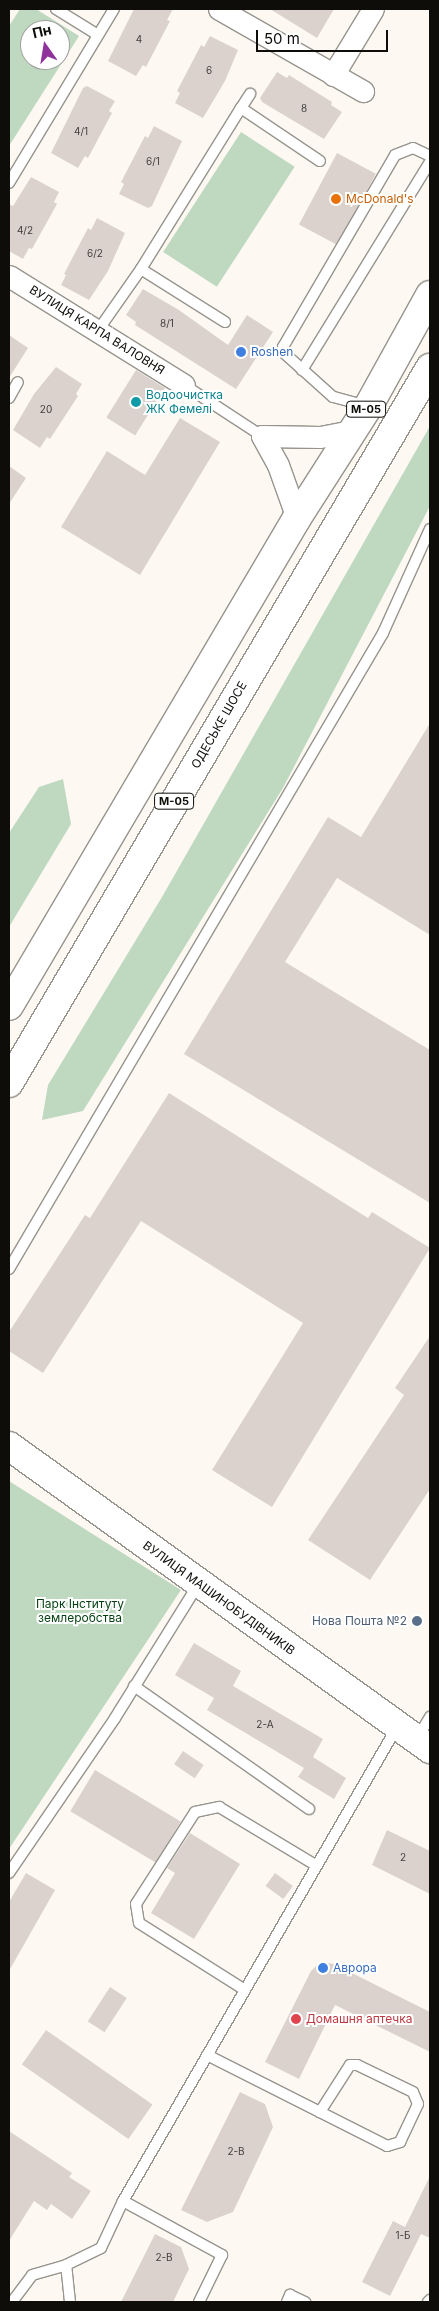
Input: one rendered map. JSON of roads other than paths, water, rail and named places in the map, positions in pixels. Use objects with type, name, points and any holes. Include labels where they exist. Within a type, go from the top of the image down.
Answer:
[{"type":"main road","name":"М-05","points":[[9,1006],[297,518],[368,407],[430,296]]},
{"type":"main road","name":"ОДЕСЬКЕ ШОСЕ","points":[[9,1083],[430,368]]},
{"type":"main road","name":"ВУЛИЦЯ МАШИНОБУДІВНИКІВ","points":[[9,1446],[199,1583],[417,1734]]},
{"type":"street","points":[[219,9],[363,91]]},
{"type":"street","points":[[333,75],[373,9]]},
{"type":"street","name":"ВУЛИЦЯ КАРПА ВАЛОВНЯ","points":[[9,276],[99,329],[184,385]]},
{"type":"street","points":[[297,518],[278,465],[262,436],[320,437],[352,431]]},
{"type":"lane","points":[[56,9],[98,35]]},
{"type":"lane","points":[[9,183],[114,9]]},
{"type":"lane","points":[[99,329],[141,269],[250,94]]},
{"type":"lane","points":[[241,108],[320,161]]},
{"type":"lane","points":[[368,407],[332,397],[282,352],[283,347],[395,154],[413,148],[430,156]]},
{"type":"lane","points":[[302,370],[430,162]]},
{"type":"lane","points":[[141,269],[225,322]]},
{"type":"lane","points":[[9,398],[18,382]]},
{"type":"lane","points":[[184,385],[262,436]]},
{"type":"lane","points":[[9,1269],[383,633],[430,529]]},
{"type":"lane","points":[[9,1873],[134,1686],[199,1583]]},
{"type":"lane","points":[[134,1686],[309,1809]]},
{"type":"lane","points":[[12,2302],[32,2275],[66,2265],[101,2248],[123,2201],[317,1866],[430,1717]]},
{"type":"lane","points":[[245,1990],[139,1923],[136,1904],[195,1812],[219,1807],[317,1866]]},
{"type":"lane","points":[[207,2055],[387,2146],[394,2146],[400,2142],[418,2104],[413,2092],[357,2065],[350,2065],[320,2112]]},
{"type":"lane","points":[[123,2201],[222,2255],[199,2302]]},
{"type":"lane","points":[[66,2265],[70,2302]]},
{"type":"lane","points":[[287,2302],[290,2295],[305,2302]]},
{"type":"place","name":"McDonald's","points":[[336,199]]},
{"type":"place","name":"Roshen","points":[[241,352]]},
{"type":"place","name":"Водоочистка ЖК Фемелі","points":[[136,402]]},
{"type":"place","name":"Нова Пошта №2","points":[[417,1621]]},
{"type":"place","name":"Аврора","points":[[323,1968]]},
{"type":"place","name":"Домашня аптечка","points":[[296,2019]]},
{"type":"park label","name":"Парк Інституту землеробства","points":[[80,1611]]}]
